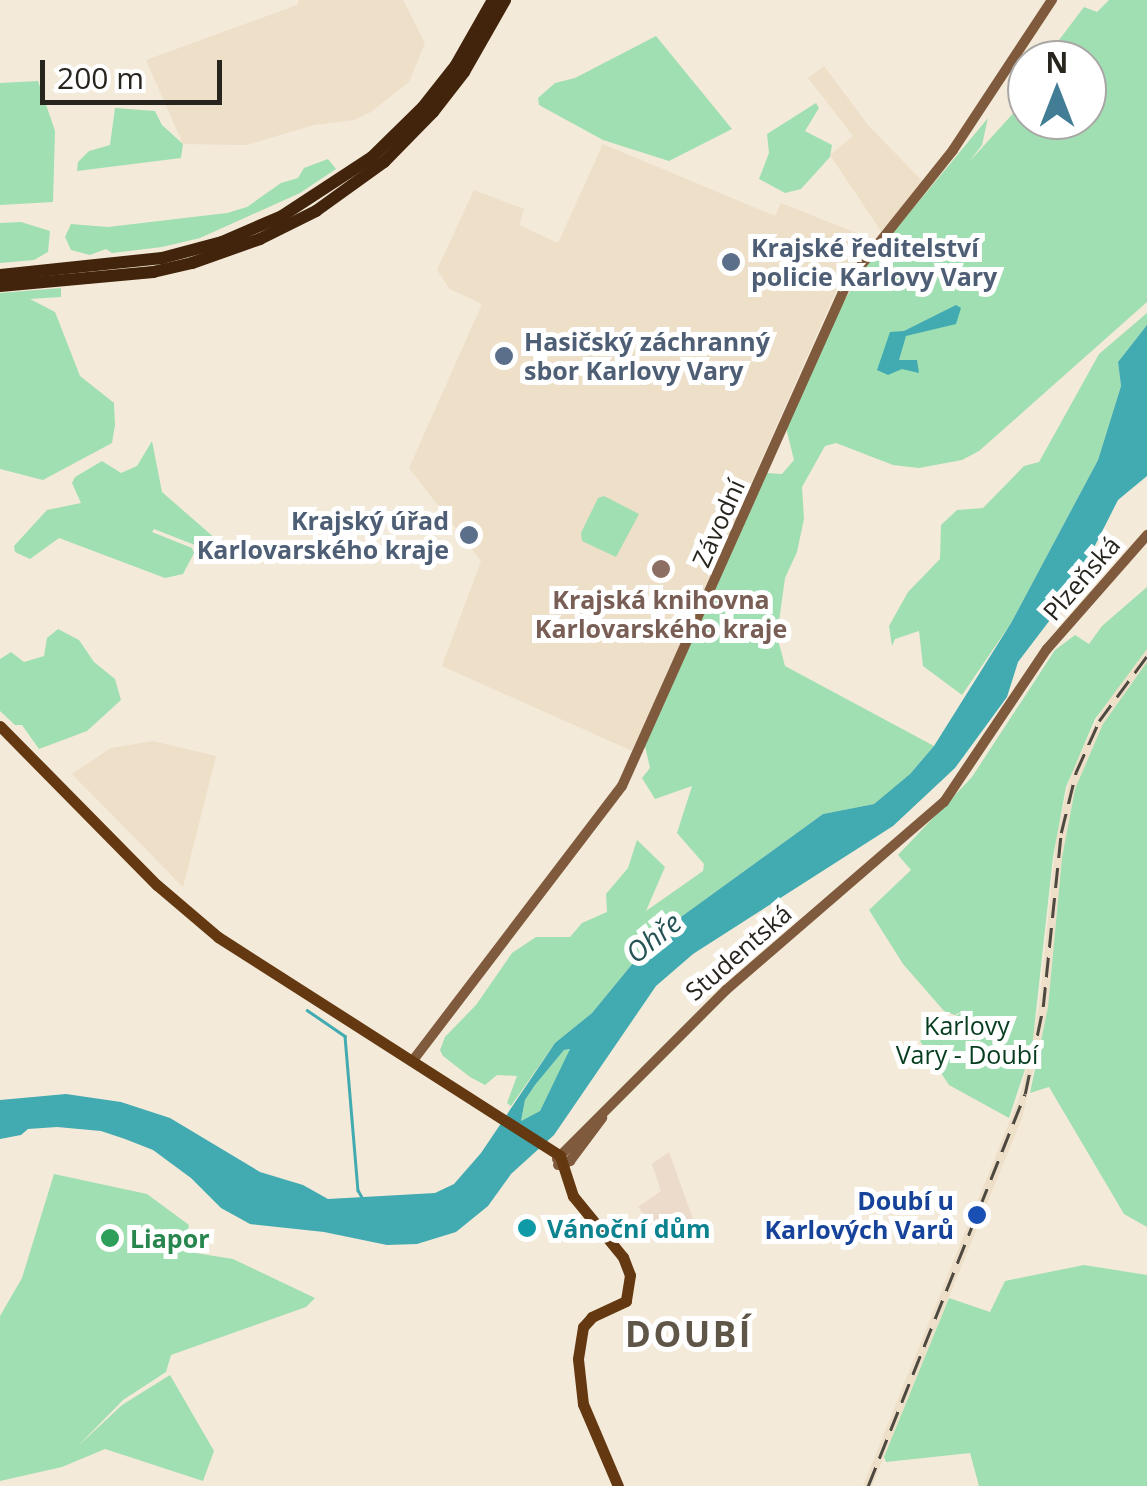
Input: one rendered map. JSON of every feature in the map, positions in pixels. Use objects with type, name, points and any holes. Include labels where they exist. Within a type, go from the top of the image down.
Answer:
[{"type":"highway","points":[[77,275],[222,242],[282,216],[332,186],[372,158],[422,107],[456,65],[492,0]]},
{"type":"highway","points":[[0,276],[153,272],[210,258],[316,211],[384,162],[433,112],[464,72],[505,0]]},
{"type":"highway","points":[[0,286],[47,277]]},
{"type":"main road","points":[[0,726],[177,904],[238,951],[414,1058],[559,1158],[570,1198]]},
{"type":"main road","points":[[559,1158],[570,1198],[627,1266],[628,1296],[585,1324],[578,1359],[582,1404],[618,1486]]},
{"type":"street","name":"Závodní","points":[[414,1058],[607,810],[679,662],[847,283],[954,150],[1052,0]]},
{"type":"street","name":"Plzeňská","points":[[898,842],[944,802],[968,772],[1046,649],[1147,535]]},
{"type":"street","name":"Studentská","points":[[559,1158],[726,990],[898,842]]},
{"type":"shaded area","points":[[299,0],[403,0],[425,43],[409,82],[371,112],[354,120],[314,125],[246,145],[183,144],[146,60],[297,5]]},
{"type":"shaded area","points":[[824,66],[868,125],[925,184],[881,231],[830,155],[853,136],[808,78]]},
{"type":"shaded area","points":[[603,144],[775,216],[781,203],[861,235],[632,751],[442,666],[481,561],[409,468],[482,304],[450,289],[437,270],[474,190],[524,209],[519,225],[558,243]]},
{"type":"shaded area","points":[[1147,649],[1147,662],[1103,724],[1075,789],[1062,858],[1048,1007],[1022,1118],[872,1486],[863,1486],[1021,1093],[1039,1006],[1057,832],[1072,771],[1105,703]]},
{"type":"shaded area","points":[[153,741],[216,756],[183,887],[72,774],[111,748]]},
{"type":"shaded area","points":[[669,1152],[697,1230],[666,1242],[638,1207],[661,1191],[652,1164]]},
{"type":"green space","points":[[1109,0],[1147,0],[1147,302],[979,451],[962,460],[919,468],[893,465],[836,443],[825,446],[802,487],[804,519],[797,552],[785,578],[777,636],[785,666],[934,746],[910,774],[874,804],[823,814],[656,935],[592,1013],[555,1043],[511,1106],[507,1103],[517,1076],[497,1075],[485,1085],[470,1077],[443,1056],[440,1050],[445,1037],[476,1005],[512,953],[536,937],[570,937],[582,923],[607,912],[606,894],[628,868],[637,840],[665,867],[646,911],[703,871],[704,864],[677,833],[692,786],[655,799],[642,778],[650,768],[645,746],[767,473],[782,474],[794,460],[786,428],[844,301],[866,265],[988,118],[982,145],[969,162],[1007,120],[1007,140],[1107,140],[1107,40],[1059,40],[1084,7],[1097,12]]},
{"type":"green space","points":[[656,36],[732,129],[669,161],[603,140],[539,105],[538,98],[555,83],[575,78]]},
{"type":"green space","points":[[38,81],[55,131],[53,202],[0,205],[0,83]]},
{"type":"green space","points":[[816,103],[819,108],[805,131],[832,145],[830,157],[801,189],[785,193],[759,179],[769,153],[767,134]]},
{"type":"green space","points":[[115,108],[155,111],[162,125],[183,144],[181,158],[77,171],[78,162],[89,151],[110,145]]},
{"type":"green space","points":[[328,159],[336,169],[300,193],[200,238],[112,253],[106,249],[90,255],[71,250],[65,237],[71,224],[108,227],[227,213],[247,207],[281,183],[298,178],[304,168]]},
{"type":"green space","points":[[21,222],[50,231],[48,252],[34,260],[0,263],[0,223]]},
{"type":"green space","points":[[61,288],[61,297],[30,299],[55,312],[80,376],[114,403],[115,425],[112,443],[43,480],[0,469],[0,293]]},
{"type":"green space","points":[[1147,313],[1147,325],[1118,362],[1121,386],[1098,460],[1011,623],[962,695],[923,666],[919,631],[895,639],[892,646],[889,626],[908,592],[940,559],[941,525],[957,510],[983,508],[1024,466],[1039,462],[1099,354]]},
{"type":"green space","points":[[152,441],[162,492],[225,547],[205,549],[154,529],[152,532],[192,548],[194,553],[183,574],[165,578],[59,538],[30,559],[15,552],[14,546],[47,510],[81,503],[72,483],[75,477],[102,461],[121,473],[137,466]]},
{"type":"green space","points":[[604,496],[639,514],[616,557],[582,541],[581,533],[598,498]]},
{"type":"green space","name":"Karlovy Vary - Doubí","points":[[1147,587],[1147,649],[1095,719],[1066,787],[1053,857],[1032,1048],[1009,1118],[949,1085],[920,1041],[966,1009],[955,1015],[944,1011],[903,964],[869,910],[911,870],[898,855],[972,777],[1055,650],[1075,635],[1089,644],[1102,626]]},
{"type":"green space","points":[[58,629],[79,640],[94,662],[115,679],[121,700],[87,731],[39,749],[22,725],[15,725],[0,711],[0,659],[11,652],[24,662],[44,656],[47,638]]},
{"type":"green space","points":[[1147,662],[1147,1227],[1124,1214],[1049,1087],[1030,1093],[1048,1007],[1062,858],[1075,789],[1103,724]]},
{"type":"green space","points":[[571,1049],[540,1111],[521,1121],[525,1100],[535,1085],[564,1050]]},
{"type":"green space","points":[[54,1174],[147,1194],[189,1225],[183,1251],[233,1259],[315,1298],[306,1307],[171,1355],[166,1372],[123,1400],[77,1447],[122,1405],[170,1375],[214,1451],[203,1481],[105,1449],[62,1467],[0,1481],[0,1316],[22,1278]]},
{"type":"green space","points":[[1084,1265],[1147,1275],[1147,1486],[979,1486],[970,1453],[886,1462],[884,1457],[949,1298],[990,1312],[1005,1281]]},
{"type":"water","points":[[956,305],[961,308],[956,324],[906,336],[899,360],[917,360],[919,373],[902,369],[888,375],[877,370],[890,332],[904,331]]},
{"type":"water","points":[[1147,325],[1147,476],[1118,500],[1072,591],[1018,662],[1007,697],[955,768],[893,826],[693,954],[656,986],[554,1135],[511,1174],[488,1206],[456,1232],[417,1244],[387,1245],[324,1232],[250,1224],[221,1208],[191,1178],[153,1150],[125,1139],[101,1131],[57,1127],[28,1129],[21,1135],[0,1139],[0,1100],[66,1094],[121,1102],[170,1118],[260,1172],[303,1185],[328,1199],[435,1193],[454,1184],[481,1153],[555,1043],[592,1013],[656,935],[823,814],[874,804],[910,774],[934,746],[1011,623],[1098,460],[1121,386],[1118,362]],"holes":[[[570,1049],[540,1111],[521,1121],[525,1100],[535,1085],[564,1050]]]},
{"type":"waterway","points":[[307,1010],[345,1036],[358,1190],[364,1201]]},
{"type":"railway","points":[[868,1486],[1025,1094],[1043,1007],[1061,833],[1076,772],[1099,721],[1147,656]]},
{"type":"place","name":"Krajské ředitelství policie Karlovy Vary","points":[[731,262]]},
{"type":"place","name":"Hasičský záchranný sbor Karlovy Vary","points":[[504,356]]},
{"type":"place","name":"Krajský úřad Karlovarského kraje","points":[[469,535]]},
{"type":"place","name":"Krajská knihovna Karlovarského kraje","points":[[661,569]]},
{"type":"place","name":"Doubí u Karlových Varů","points":[[977,1215]]},
{"type":"place","name":"Vánoční dům","points":[[527,1228]]},
{"type":"place","name":"Liapor","points":[[110,1238]]},
{"type":"district","name":"DOUBÍ","points":[[689,1334]]},
{"type":"water label","name":"Ohře","points":[[653,937]]}]
